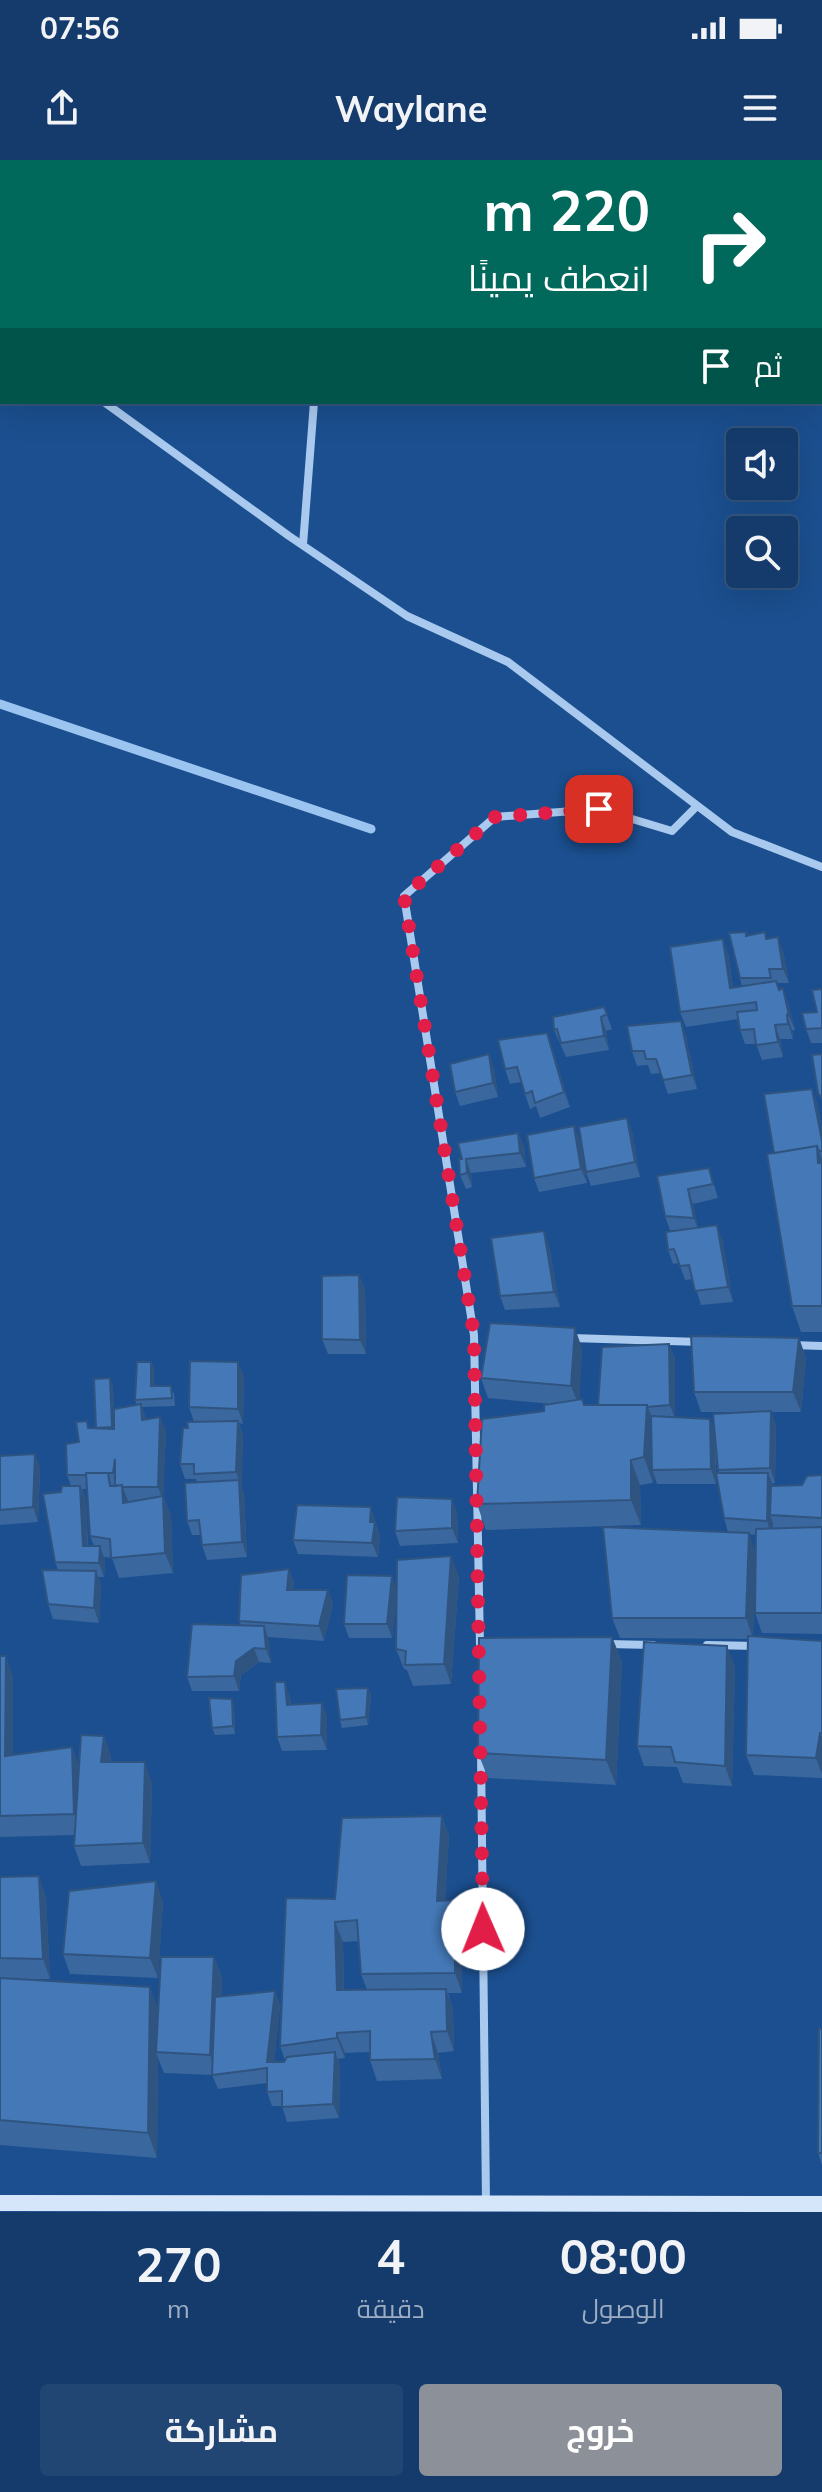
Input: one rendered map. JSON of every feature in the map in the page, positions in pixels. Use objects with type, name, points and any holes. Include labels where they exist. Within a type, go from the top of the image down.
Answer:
[{"type":"main road","points":[[0,2203],[822,2204]]},
{"type":"street","points":[[107,404],[407,616],[508,662],[732,832],[822,867]]},
{"type":"street","points":[[303,545],[314,404]]},
{"type":"street","points":[[480,1658],[474,1335],[404,896],[495,817],[599,809],[672,831],[697,806]]},
{"type":"street","points":[[474,1335],[490,1336]]},
{"type":"street","points":[[553,1338],[711,1342]]},
{"type":"street","points":[[775,1344],[822,1346]]},
{"type":"street","points":[[480,1644],[496,1644]]},
{"type":"street","points":[[589,1644],[667,1645]]},
{"type":"street","points":[[698,1645],[760,1646]]},
{"type":"street","points":[[481,1748],[486,2203]]},
{"type":"building","points":[[746,932],[746,936],[765,932],[766,939],[778,937],[783,969],[769,969],[771,978],[740,978],[729,933]]},
{"type":"building","points":[[723,939],[730,988],[776,981],[779,990],[783,988],[789,1016],[788,1024],[775,1025],[778,1042],[756,1045],[754,1029],[740,1030],[737,1012],[757,1010],[756,1002],[680,1012],[670,947]]},
{"type":"building","points":[[822,989],[822,1028],[806,1029],[802,1013],[817,1012],[812,990]]},
{"type":"building","points":[[604,1007],[607,1014],[601,1017],[604,1036],[561,1043],[557,1029],[554,1030],[553,1017]]},
{"type":"building","points":[[681,1021],[692,1075],[663,1080],[656,1059],[646,1059],[644,1051],[632,1051],[627,1026]]},
{"type":"building","points":[[547,1033],[564,1092],[535,1103],[532,1091],[525,1094],[517,1067],[505,1069],[498,1040]]},
{"type":"building","points":[[489,1054],[493,1083],[455,1092],[450,1064]]},
{"type":"building","points":[[822,1054],[822,1099],[818,1093],[812,1055]]},
{"type":"building","points":[[812,1089],[822,1151],[817,1146],[774,1153],[764,1094]]},
{"type":"building","points":[[627,1118],[635,1162],[586,1172],[579,1127]]},
{"type":"building","points":[[574,1126],[581,1169],[534,1178],[527,1135]]},
{"type":"building","points":[[518,1133],[520,1153],[466,1159],[467,1173],[460,1175],[459,1159],[462,1159],[458,1143]]},
{"type":"building","points":[[817,1146],[818,1163],[822,1163],[822,1306],[792,1306],[767,1154]]},
{"type":"building","points":[[709,1168],[713,1184],[688,1189],[694,1218],[665,1216],[657,1176]]},
{"type":"building","points":[[717,1225],[728,1287],[695,1291],[689,1265],[680,1266],[674,1249],[668,1250],[666,1232]]},
{"type":"building","points":[[544,1231],[554,1292],[500,1296],[491,1238]]},
{"type":"building","points":[[359,1275],[360,1340],[322,1339],[322,1276]]},
{"type":"building","points":[[490,1323],[575,1328],[571,1386],[481,1378]]},
{"type":"building","points":[[691,1336],[799,1338],[793,1392],[694,1392]]},
{"type":"building","points":[[669,1344],[670,1405],[598,1405],[602,1347]]},
{"type":"building","points":[[190,1361],[238,1362],[238,1409],[189,1407]]},
{"type":"building","points":[[137,1362],[151,1362],[151,1386],[171,1386],[172,1398],[135,1400]]},
{"type":"building","points":[[110,1378],[112,1427],[96,1428],[94,1379]]},
{"type":"building","points":[[582,1399],[584,1405],[647,1405],[644,1457],[631,1460],[631,1500],[477,1504],[482,1419],[544,1411],[544,1405]]},
{"type":"building","points":[[141,1404],[142,1420],[160,1417],[158,1487],[115,1486],[115,1459],[113,1473],[67,1475],[66,1444],[79,1442],[76,1422],[87,1421],[88,1428],[114,1429],[114,1409]]},
{"type":"building","points":[[771,1411],[770,1468],[718,1470],[713,1414]]},
{"type":"building","points":[[651,1416],[710,1419],[711,1469],[652,1470]]},
{"type":"building","points":[[238,1421],[236,1472],[194,1474],[194,1464],[180,1464],[183,1428],[188,1428],[187,1422]]},
{"type":"building","points":[[35,1454],[33,1507],[0,1510],[0,1456]]},
{"type":"building","points":[[86,1473],[108,1473],[110,1486],[122,1485],[123,1503],[163,1496],[165,1553],[111,1558],[110,1539],[90,1536]]},
{"type":"building","points":[[716,1473],[768,1473],[767,1521],[724,1518]]},
{"type":"building","points":[[822,1475],[822,1518],[770,1515],[771,1486],[802,1485],[807,1476]]},
{"type":"building","points":[[239,1480],[242,1542],[202,1545],[199,1520],[187,1521],[185,1483]]},
{"type":"building","points":[[62,1486],[80,1486],[83,1546],[100,1546],[99,1563],[55,1562],[43,1494],[61,1492]]},
{"type":"building","points":[[397,1497],[452,1499],[452,1528],[395,1531]]},
{"type":"building","points":[[297,1505],[371,1507],[370,1522],[375,1522],[372,1543],[293,1540]]},
{"type":"building","points":[[603,1527],[749,1533],[746,1618],[612,1618]]},
{"type":"building","points":[[822,1527],[822,1613],[755,1613],[756,1529]]},
{"type":"building","points":[[451,1556],[444,1664],[405,1665],[406,1651],[396,1649],[397,1560]]},
{"type":"building","points":[[289,1569],[287,1590],[328,1590],[319,1626],[239,1621],[241,1575]]},
{"type":"building","points":[[42,1570],[96,1571],[94,1608],[48,1604]]},
{"type":"building","points":[[347,1575],[392,1576],[387,1624],[344,1624]]},
{"type":"building","points":[[192,1624],[264,1626],[266,1649],[254,1648],[236,1661],[234,1676],[187,1677]]},
{"type":"building","points":[[748,1636],[822,1641],[822,1733],[816,1758],[746,1755]]},
{"type":"building","points":[[612,1637],[606,1760],[478,1753],[479,1638]]},
{"type":"building","points":[[644,1642],[727,1646],[725,1766],[675,1762],[671,1747],[637,1746]]},
{"type":"building","points":[[0,1656],[6,1656],[5,1756],[72,1747],[74,1814],[0,1816]]},
{"type":"building","points":[[275,1682],[285,1682],[287,1705],[322,1703],[321,1735],[277,1737]]},
{"type":"building","points":[[368,1688],[366,1717],[340,1720],[336,1689]]},
{"type":"building","points":[[209,1698],[232,1699],[233,1726],[212,1728]]},
{"type":"building","points":[[81,1735],[104,1736],[101,1762],[145,1762],[143,1843],[74,1846]]},
{"type":"building","points":[[442,1816],[437,1901],[455,1900],[455,1973],[361,1974],[357,1920],[335,1922],[337,1990],[446,1989],[447,2031],[431,2032],[435,2059],[370,2060],[370,2031],[337,2033],[337,2038],[280,2046],[286,1898],[335,1899],[342,1818]]},
{"type":"building","points":[[39,1876],[43,1959],[0,1958],[0,1877]]},
{"type":"building","points":[[156,1881],[150,1958],[63,1954],[69,1891]]},
{"type":"building","points":[[161,1957],[214,1957],[210,2055],[156,2052]]},
{"type":"building","points":[[0,1978],[150,1987],[148,2133],[0,2120]]},
{"type":"building","points":[[275,1991],[267,2062],[284,2062],[287,2057],[335,2052],[333,2104],[282,2107],[282,2091],[267,2092],[267,2068],[212,2075],[215,1997]]},
{"type":"building","points":[[819,2029],[822,2029],[822,2153],[818,2153]]},
{"type":"waterway","points":[[0,704],[371,829]]},
{"type":"route","points":[[483,1929],[474,1335],[404,896],[495,817],[599,809]]}]
